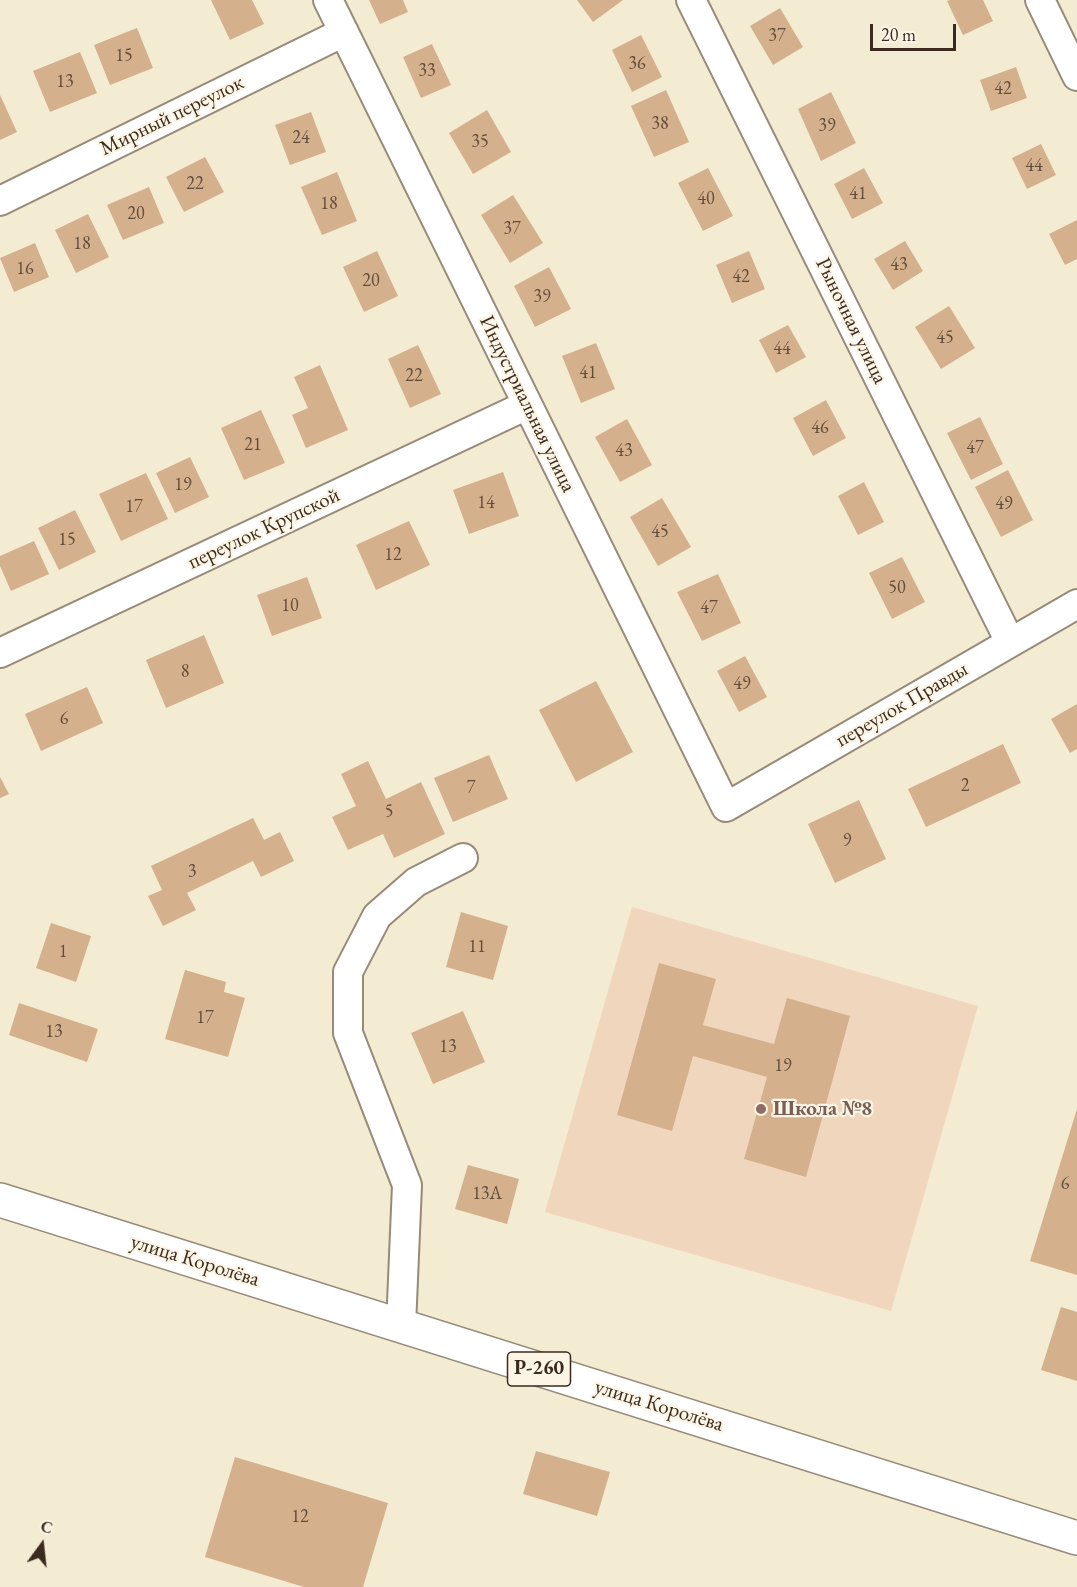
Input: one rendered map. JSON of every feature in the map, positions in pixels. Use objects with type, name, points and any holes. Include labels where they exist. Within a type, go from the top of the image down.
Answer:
[{"type":"highway","name":"улица Королёва","points":[[0,1200],[1077,1538]]},
{"type":"street","name":"Индустриальная улица","points":[[328,0],[726,807]]},
{"type":"street","name":"Рыночная улица","points":[[692,0],[1010,642]]},
{"type":"street","points":[[1040,0],[1077,76]]},
{"type":"street","name":"Мирный переулок","points":[[0,201],[344,32]]},
{"type":"street","name":"переулок Крупской","points":[[0,653],[527,405]]},
{"type":"street","name":"переулок Правды","points":[[726,807],[1077,604]]},
{"type":"street","points":[[401,1326],[407,1185],[348,1033],[348,972],[377,915],[416,882],[463,858]]},
{"type":"shaded area","name":"Школа №8","points":[[632,907],[978,1006],[891,1311],[545,1212]]},
{"type":"building","points":[[211,0],[252,0],[264,24],[230,40]]},
{"type":"building","points":[[369,0],[403,0],[408,12],[380,24]]},
{"type":"building","points":[[577,0],[623,0],[593,22]]},
{"type":"building","points":[[983,0],[993,21],[963,35],[947,1]]},
{"type":"building","points":[[780,8],[803,47],[773,65],[750,26]]},
{"type":"building","points":[[137,28],[153,68],[110,85],[94,45]]},
{"type":"building","points":[[641,35],[662,77],[632,92],[612,50]]},
{"type":"building","points":[[432,44],[451,85],[421,98],[403,57]]},
{"type":"building","points":[[80,52],[97,93],[50,112],[33,71]]},
{"type":"building","points":[[1016,67],[1027,98],[991,111],[980,80]]},
{"type":"building","points":[[666,90],[689,142],[654,157],[631,106]]},
{"type":"building","points":[[831,92],[856,143],[821,161],[798,109]]},
{"type":"building","points":[[0,95],[17,132],[0,140]]},
{"type":"building","points":[[487,110],[511,152],[473,174],[449,133]]},
{"type":"building","points":[[311,112],[326,152],[290,165],[275,125]]},
{"type":"building","points":[[1041,144],[1056,175],[1027,189],[1012,158]]},
{"type":"building","points":[[205,157],[224,192],[184,212],[166,177]]},
{"type":"building","points":[[708,168],[733,216],[703,231],[678,183]]},
{"type":"building","points":[[864,168],[883,203],[852,219],[834,184]]},
{"type":"building","points":[[337,172],[357,221],[322,235],[301,187]]},
{"type":"building","points":[[149,187],[164,223],[123,240],[107,205]]},
{"type":"building","points":[[513,195],[543,243],[510,263],[481,215]]},
{"type":"building","points":[[88,214],[109,257],[76,273],[55,230]]},
{"type":"building","points":[[1077,220],[1077,259],[1065,265],[1049,234]]},
{"type":"building","points":[[905,241],[923,271],[893,290],[874,259]]},
{"type":"building","points":[[35,243],[49,277],[14,292],[0,258]]},
{"type":"building","points":[[377,251],[398,296],[364,312],[343,267]]},
{"type":"building","points":[[749,251],[765,289],[732,303],[716,265]]},
{"type":"building","points":[[549,267],[571,309],[535,327],[514,286]]},
{"type":"building","points":[[949,306],[975,348],[941,369],[915,327]]},
{"type":"building","points":[[788,325],[806,357],[776,373],[759,340]]},
{"type":"building","points":[[596,343],[615,389],[581,403],[562,356]]},
{"type":"building","points":[[418,345],[441,394],[410,408],[388,359]]},
{"type":"building","points":[[320,365],[348,430],[306,448],[292,415],[308,408],[294,377]]},
{"type":"building","points":[[826,400],[846,438],[813,456],[793,418]]},
{"type":"building","points":[[261,410],[285,463],[244,480],[221,428]]},
{"type":"building","points":[[980,417],[1003,464],[971,480],[947,433]]},
{"type":"building","points":[[627,419],[652,465],[620,482],[595,437]]},
{"type":"building","points":[[190,457],[209,497],[175,513],[156,473]]},
{"type":"building","points":[[1008,470],[1033,520],[1001,537],[975,487]]},
{"type":"building","points":[[503,472],[519,516],[469,534],[453,490]]},
{"type":"building","points":[[146,473],[168,519],[121,541],[99,494]]},
{"type":"building","points":[[864,482],[884,522],[858,535],[838,496]]},
{"type":"building","points":[[662,498],[691,547],[658,566],[630,517]]},
{"type":"building","points":[[75,510],[96,552],[59,570],[38,528]]},
{"type":"building","points":[[409,521],[430,565],[376,590],[356,545]]},
{"type":"building","points":[[34,541],[49,574],[11,591],[0,566],[0,556]]},
{"type":"building","points":[[902,557],[925,602],[892,619],[869,573]]},
{"type":"building","points":[[718,574],[741,623],[702,641],[677,592]]},
{"type":"building","points":[[307,577],[322,618],[272,636],[257,595]]},
{"type":"building","points":[[204,635],[224,683],[166,708],[146,660]]},
{"type":"building","points":[[745,656],[767,697],[739,712],[717,671]]},
{"type":"building","points":[[596,681],[633,752],[576,782],[539,710]]},
{"type":"building","points":[[87,687],[103,723],[41,751],[25,714]]},
{"type":"building","points":[[1077,704],[1077,749],[1070,753],[1051,719]]},
{"type":"building","points":[[1003,744],[1021,783],[926,827],[908,789]]},
{"type":"building","points":[[489,755],[508,799],[453,822],[434,778]]},
{"type":"building","points":[[368,761],[386,799],[421,782],[445,834],[394,858],[383,834],[348,850],[332,817],[356,806],[341,774]]},
{"type":"building","points":[[0,777],[9,794],[0,798]]},
{"type":"building","points":[[859,800],[886,859],[835,883],[808,824]]},
{"type":"building","points":[[253,818],[264,840],[280,832],[294,861],[261,877],[253,861],[187,893],[196,910],[163,926],[148,896],[162,890],[151,866]]},
{"type":"building","points":[[461,912],[508,926],[493,980],[446,967]]},
{"type":"building","points":[[51,923],[91,936],[76,982],[36,968]]},
{"type":"building","points":[[659,963],[716,979],[703,1025],[774,1044],[787,998],[850,1016],[806,1177],[744,1159],[767,1077],[693,1056],[672,1131],[617,1115]]},
{"type":"building","points":[[185,970],[226,982],[224,992],[245,998],[228,1057],[165,1039]]},
{"type":"building","points":[[19,1003],[98,1029],[87,1062],[9,1035]]},
{"type":"building","points":[[463,1011],[485,1062],[433,1084],[411,1033]]},
{"type":"building","points":[[1077,1109],[1077,1275],[1030,1261]]},
{"type":"building","points":[[468,1165],[519,1179],[507,1224],[455,1209]]},
{"type":"building","points":[[1061,1307],[1077,1312],[1077,1381],[1041,1370]]},
{"type":"building","points":[[536,1451],[610,1472],[597,1516],[523,1494]]},
{"type":"building","points":[[235,1457],[388,1503],[363,1587],[304,1587],[205,1557]]},
{"type":"place","name":"Школа №8","points":[[761,1109]]}]
